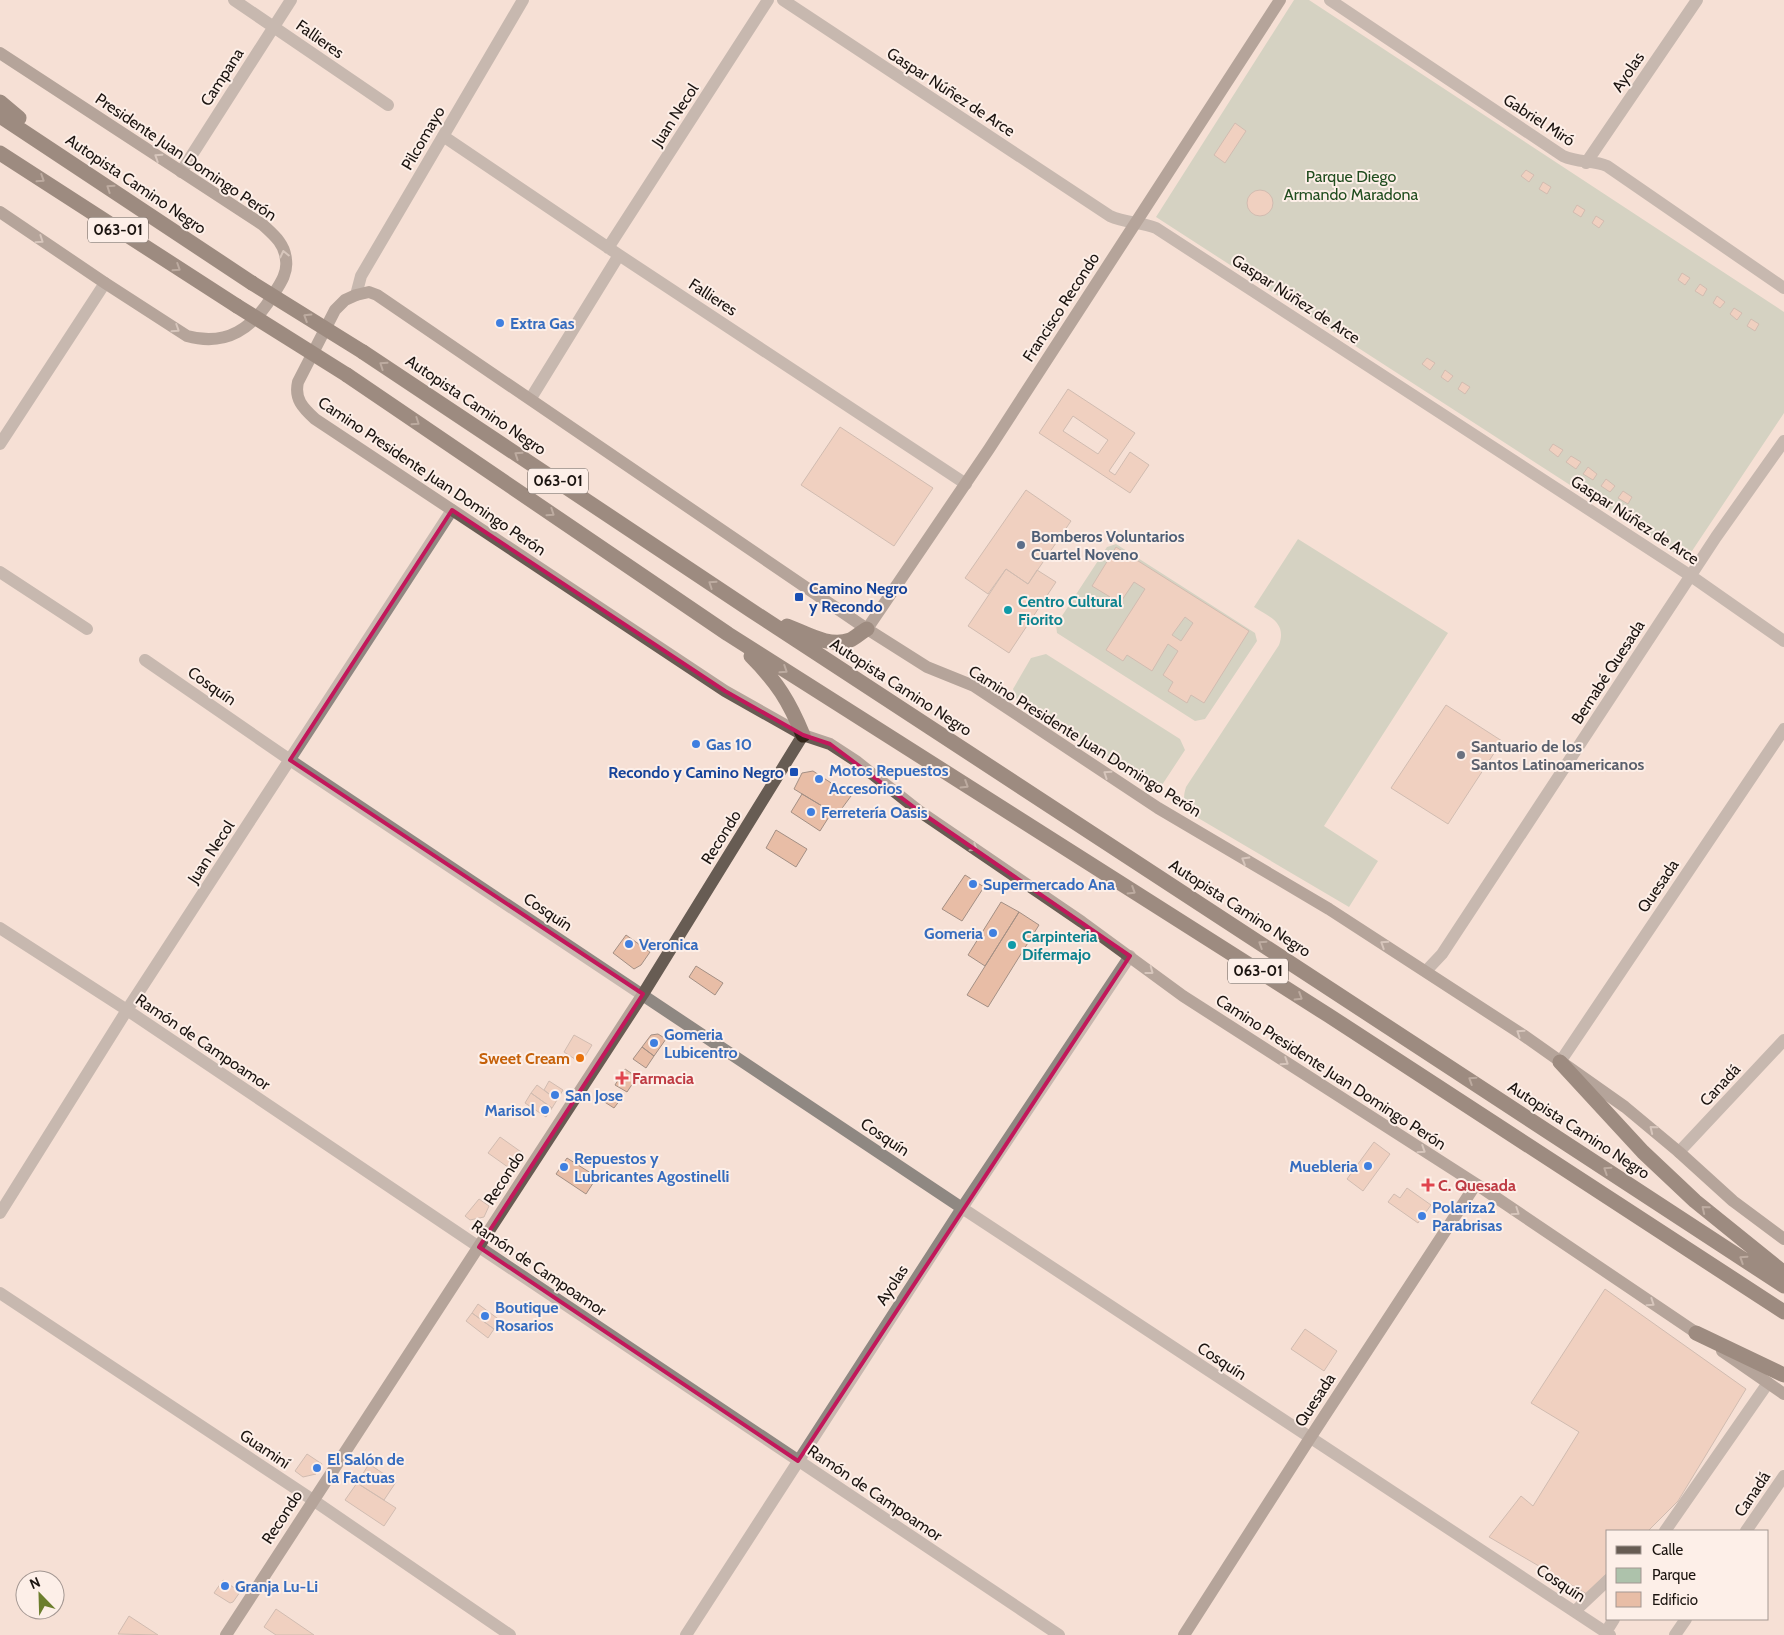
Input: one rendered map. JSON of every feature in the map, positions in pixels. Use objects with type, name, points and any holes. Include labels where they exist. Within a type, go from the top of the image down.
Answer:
[{"type":"highway","points":[[0,102],[70,161]]},
{"type":"highway","name":"Autopista Camino Negro","points":[[0,116],[252,283],[363,352],[752,611],[1784,1286]]},
{"type":"highway","name":"063-01","points":[[0,153],[347,375],[728,634],[1336,1021],[1784,1312]]},
{"type":"highway","points":[[752,611],[825,641],[849,640],[867,629]]},
{"type":"highway","points":[[728,634],[767,672],[781,689],[793,710],[803,735]]},
{"type":"highway","points":[[1560,1062],[1643,1152],[1689,1195],[1784,1273]]},
{"type":"highway","points":[[1696,1333],[1784,1375]]},
{"type":"street","name":"Fallieres","points":[[234,0],[388,105]]},
{"type":"street","name":"Campana","points":[[181,172],[291,0]]},
{"type":"street","name":"Pilcomayo","points":[[356,295],[361,276],[523,0]]},
{"type":"street","name":"Juan Necol","points":[[531,398],[613,251],[768,0]]},
{"type":"street","name":"Gaspar Núñez de Arce","points":[[784,0],[1110,216],[1156,228],[1691,576],[1784,641]]},
{"type":"street","name":"Francisco Recondo","points":[[867,629],[966,484],[1280,0]]},
{"type":"street","name":"Gabriel Miró","points":[[1330,0],[1563,156],[1571,160],[1599,163],[1607,166],[1784,288]]},
{"type":"street","name":"Ayolas","points":[[1586,163],[1697,0]]},
{"type":"street","name":"Presidente Juan Domingo Perón","points":[[0,53],[264,225],[276,236],[283,246],[286,260],[285,276],[262,313],[244,329],[229,336],[199,340],[187,336],[0,212]]},
{"type":"street","name":"Fallieres","points":[[443,136],[613,251],[966,484]]},
{"type":"street","points":[[0,444],[105,283]]},
{"type":"street","name":"Camino Presidente Juan Domingo Perón","points":[[1784,1239],[1733,1202],[1679,1152],[1625,1107],[1524,1035],[1330,909],[1158,808],[974,686],[927,667],[867,629],[531,398],[377,295],[370,292],[356,295],[345,300],[335,310],[298,382],[296,391],[299,401],[305,410],[315,419],[725,691],[803,735],[830,744],[849,756],[919,811],[1130,956],[1183,996],[1476,1184],[1784,1394]]},
{"type":"street","name":"Bernabé Quesada","points":[[1426,971],[1442,954],[1716,537],[1784,441]]},
{"type":"street","name":"Juan Necol","points":[[0,1213],[127,1010],[452,510]]},
{"type":"street","points":[[0,572],[87,629]]},
{"type":"street","name":"Cosquín","points":[[145,660],[290,760],[962,1208],[1608,1634]]},
{"type":"street","name":"Quesada","points":[[1560,1062],[1784,729]]},
{"type":"street","name":"Recondo","points":[[226,1635],[642,994],[803,735]]},
{"type":"street","name":"Ramón de Campoamor","points":[[0,928],[127,1010],[1059,1635]]},
{"type":"street","name":"Ayolas","points":[[686,1635],[962,1208],[1130,956]]},
{"type":"street","name":"Canadá","points":[[1679,1152],[1784,1040]]},
{"type":"street","name":"Quesada","points":[[1184,1635],[1476,1184]]},
{"type":"street","name":"Guaminí","points":[[0,1293],[312,1500],[510,1635]]},
{"type":"street","points":[[1666,1530],[1672,1518],[1768,1383]]},
{"type":"street","name":"Canadá","points":[[1747,1530],[1784,1476]]},
{"type":"street","points":[[1660,1530],[1672,1518]]},
{"type":"street","points":[[1575,1611],[1606,1582]]},
{"type":"street","points":[[1608,1634],[1614,1620]]},
{"type":"street","points":[[1675,1635],[1685,1620]]},
{"type":"highlighted area","points":[[452,510],[725,691],[803,735],[830,744],[919,811],[1130,956],[798,1461],[479,1247],[643,994],[290,760]]},
{"type":"green space","name":"Parque Diego Armando Maradona","points":[[1294,0],[1309,0],[1784,312],[1784,413],[1686,560],[1156,217]]},
{"type":"green space","points":[[1298,539],[1448,633],[1324,826],[1378,861],[1349,907],[1193,815],[1186,806],[1184,799],[1186,787],[1279,645],[1281,631],[1279,626],[1271,618],[1254,607]]},
{"type":"green space","points":[[1116,544],[1255,633],[1257,641],[1205,719],[1195,721],[1057,633],[1056,625],[1107,547]]},
{"type":"green space","points":[[1046,654],[1180,739],[1185,750],[1162,785],[1150,784],[1017,700],[1013,689],[1031,658]]},
{"type":"building","points":[[1235,123],[1246,131],[1225,163],[1214,155]]},
{"type":"building","points":[[1526,170],[1534,175],[1529,182],[1521,176]]},
{"type":"building","points":[[1543,182],[1551,187],[1547,194],[1539,189]]},
{"type":"building","points":[[1260,190],[1269,194],[1273,203],[1269,212],[1260,216],[1251,212],[1247,203],[1251,194]]},
{"type":"building","points":[[1577,205],[1585,210],[1581,217],[1573,212]]},
{"type":"building","points":[[1596,216],[1604,221],[1599,228],[1592,223]]},
{"type":"building","points":[[1682,273],[1690,278],[1685,285],[1678,280]]},
{"type":"building","points":[[1700,284],[1707,289],[1703,296],[1695,291]]},
{"type":"building","points":[[1717,296],[1725,302],[1720,308],[1713,303]]},
{"type":"building","points":[[1734,308],[1742,313],[1737,320],[1730,314]]},
{"type":"building","points":[[1751,319],[1759,324],[1755,331],[1747,326]]},
{"type":"building","points":[[1427,358],[1435,363],[1430,370],[1422,364]]},
{"type":"building","points":[[1445,370],[1453,376],[1448,382],[1441,377]]},
{"type":"building","points":[[1462,382],[1470,387],[1465,394],[1458,389]]},
{"type":"building","points":[[1068,389],[1135,433],[1109,471],[1115,475],[1130,452],[1149,465],[1130,493],[1039,433]],"holes":[[[1073,416],[1108,440],[1098,454],[1063,431]]]},
{"type":"building","points":[[840,427],[933,488],[894,546],[801,485]]},
{"type":"building","points":[[1553,444],[1563,450],[1558,457],[1549,450]]},
{"type":"building","points":[[1571,456],[1581,462],[1576,469],[1566,462]]},
{"type":"building","points":[[1588,467],[1597,474],[1593,480],[1583,474]]},
{"type":"building","points":[[1606,479],[1615,486],[1610,492],[1601,486]]},
{"type":"building","name":"Bomberos Voluntarios Cuartel Noveno","points":[[1026,490],[1071,521],[1028,584],[1006,569],[988,594],[965,578]]},
{"type":"building","points":[[1623,491],[1632,497],[1628,504],[1618,498]]},
{"type":"building","points":[[1116,547],[1249,631],[1204,703],[1191,695],[1187,703],[1168,691],[1173,682],[1163,675],[1178,651],[1168,644],[1152,671],[1127,655],[1123,661],[1106,650],[1145,589],[1134,582],[1120,603],[1092,586]],"holes":[[[1185,617],[1193,623],[1181,641],[1172,635]]]},
{"type":"building","name":"Centro Cultural Fiorito","points":[[1006,569],[1028,584],[1037,570],[1056,582],[1009,653],[968,626]]},
{"type":"building","points":[[1446,705],[1502,741],[1448,824],[1391,788]]},
{"type":"building","points":[[813,771],[851,796],[837,815],[794,789],[802,773]]},
{"type":"building","name":"Ferretería Oasis","points":[[802,794],[832,812],[820,831],[791,812]]},
{"type":"building","points":[[776,830],[807,849],[796,867],[766,848]]},
{"type":"building","points":[[965,875],[984,887],[962,921],[942,909]]},
{"type":"building","name":"Gomeria","points":[[1001,902],[1019,912],[985,966],[968,955]]},
{"type":"building","name":"Carpinteria Difermajo","points":[[1019,912],[1039,925],[988,1007],[967,995]]},
{"type":"building","name":"Veronica","points":[[626,935],[650,952],[641,965],[634,969],[613,953]]},
{"type":"building","points":[[696,966],[723,983],[715,995],[689,977]]},
{"type":"building","name":"Gomeria Lubicentro","points":[[658,1034],[666,1039],[654,1056],[642,1047],[651,1035]]},
{"type":"building","points":[[574,1035],[592,1045],[581,1063],[564,1052]]},
{"type":"building","points":[[642,1047],[654,1056],[646,1068],[633,1059]]},
{"type":"building","points":[[625,1069],[637,1077],[627,1092],[615,1085]]},
{"type":"building","name":"San Jose","points":[[549,1081],[563,1090],[557,1100],[544,1090]]},
{"type":"building","points":[[537,1085],[557,1100],[552,1108],[531,1093]]},
{"type":"building","points":[[531,1093],[552,1108],[546,1117],[525,1103]]},
{"type":"building","points":[[609,1093],[620,1100],[614,1108],[603,1101]]},
{"type":"building","points":[[500,1137],[524,1154],[512,1170],[488,1153]]},
{"type":"building","name":"Muebleria","points":[[1374,1142],[1390,1154],[1363,1191],[1347,1179]]},
{"type":"building","points":[[567,1158],[597,1177],[586,1194],[556,1174]]},
{"type":"building","points":[[1407,1188],[1431,1205],[1418,1223],[1388,1202],[1394,1194],[1400,1198]]},
{"type":"building","points":[[479,1199],[489,1206],[484,1217],[470,1220],[465,1216]]},
{"type":"building","points":[[1605,1289],[1746,1389],[1678,1501],[1649,1530],[1606,1530],[1606,1574],[1587,1594],[1489,1537],[1521,1496],[1533,1506],[1579,1432],[1531,1403]]},
{"type":"building","name":"Boutique Rosarios","points":[[478,1304],[501,1321],[494,1329],[472,1313]]},
{"type":"building","points":[[472,1313],[494,1329],[488,1338],[466,1321]]},
{"type":"building","points":[[1305,1329],[1337,1351],[1324,1371],[1291,1349]]},
{"type":"building","points":[[307,1454],[322,1464],[316,1474],[303,1477],[295,1471]]},
{"type":"building","points":[[369,1464],[396,1482],[384,1500],[357,1483]]},
{"type":"building","points":[[357,1483],[396,1508],[384,1526],[345,1500]]},
{"type":"building","name":"Granja Lu-Li","points":[[223,1580],[240,1592],[233,1602],[230,1603],[214,1593]]},
{"type":"building","points":[[276,1609],[314,1635],[276,1635],[264,1627]]},
{"type":"building","points":[[129,1616],[158,1635],[118,1634]]},
{"type":"place","name":"Extra Gas","points":[[500,323]]},
{"type":"place","name":"Bomberos Voluntarios Cuartel Noveno","points":[[1021,545]]},
{"type":"place","name":"Camino Negro y Recondo","points":[[799,597]]},
{"type":"place","name":"Centro Cultural Fiorito","points":[[1008,610]]},
{"type":"place","name":"Gas 10","points":[[696,744]]},
{"type":"place","name":"Santuario de los Santos Latinoamericanos","points":[[1461,755]]},
{"type":"place","name":"Recondo y Camino Negro","points":[[794,772]]},
{"type":"place","name":"Motos Repuestos Accesorios","points":[[819,779]]},
{"type":"place","name":"Ferretería Oasis","points":[[811,812]]},
{"type":"place","name":"Supermercado Ana","points":[[973,884]]},
{"type":"place","name":"Gomeria","points":[[993,933]]},
{"type":"place","name":"Veronica","points":[[629,944]]},
{"type":"place","name":"Carpinteria Difermajo","points":[[1012,945]]},
{"type":"place","name":"Gomeria Lubicentro","points":[[654,1043]]},
{"type":"place","name":"Sweet Cream","points":[[580,1058]]},
{"type":"place","name":"Farmacia","points":[[622,1078]]},
{"type":"place","name":"San Jose","points":[[555,1095]]},
{"type":"place","name":"Marisol","points":[[545,1110]]},
{"type":"place","name":"Muebleria","points":[[1368,1166]]},
{"type":"place","name":"Repuestos y Lubricantes Agostinelli","points":[[564,1167]]},
{"type":"place","name":"C. Quesada","points":[[1428,1185]]},
{"type":"place","name":"Polariza2 Parabrisas","points":[[1422,1216]]},
{"type":"place","name":"Boutique Rosarios","points":[[485,1316]]},
{"type":"place","name":"El Salón de la Factuas","points":[[317,1468]]},
{"type":"place","name":"Granja Lu-Li","points":[[225,1586]]}]
